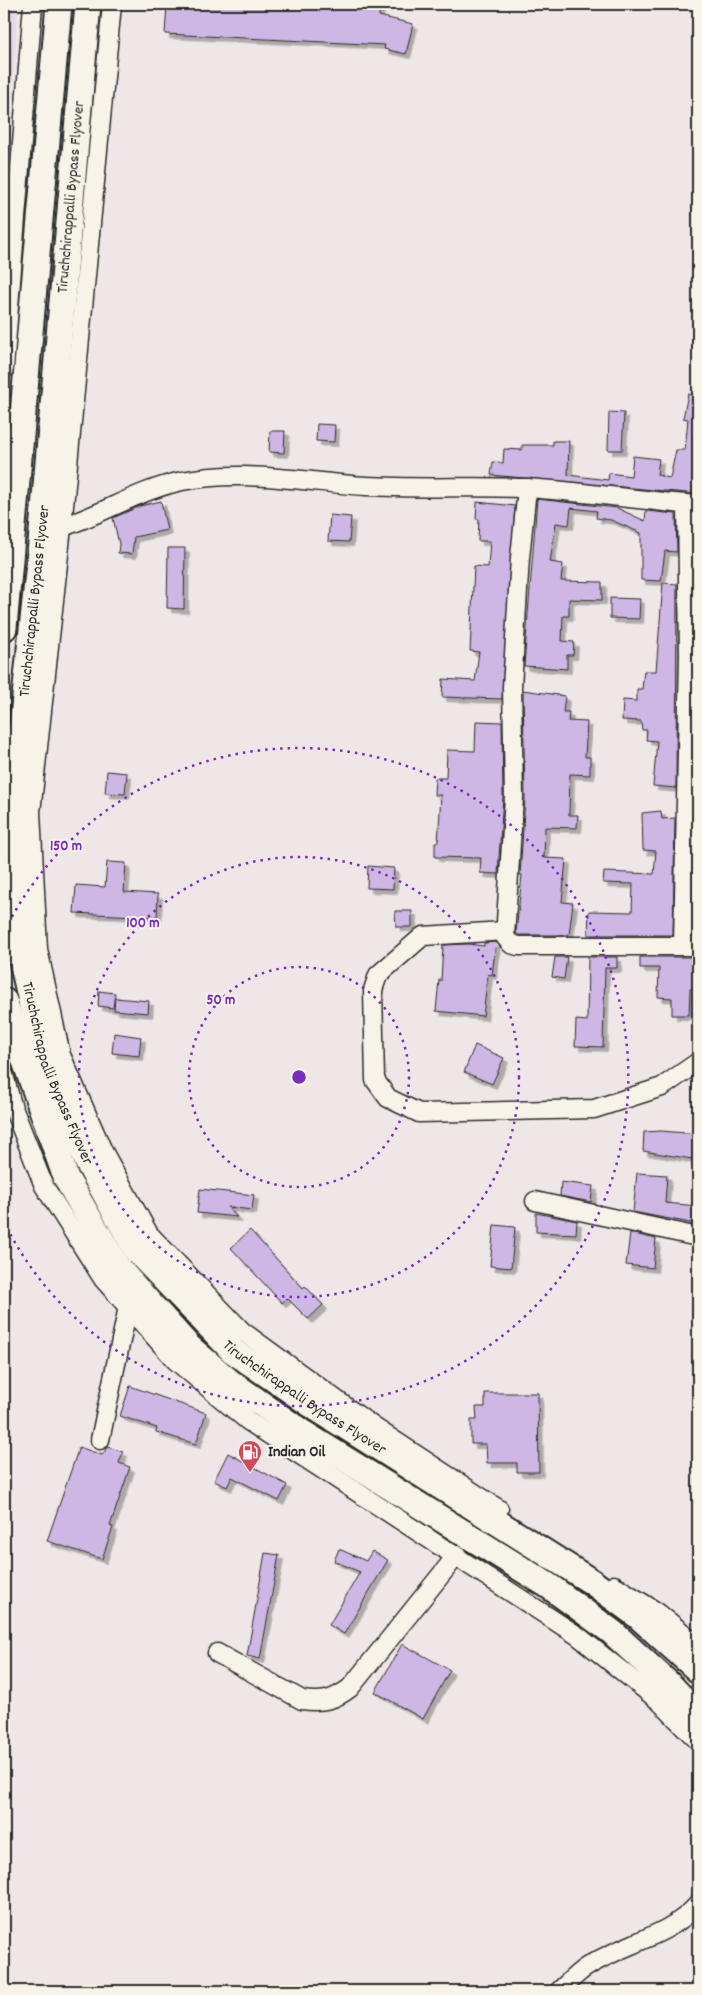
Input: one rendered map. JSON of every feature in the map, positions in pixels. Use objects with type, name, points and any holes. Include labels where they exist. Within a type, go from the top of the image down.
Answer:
[{"type":"highway","name":"Tiruchchirappalli Bypass Flyover","points":[[4,628],[59,4]]},
{"type":"highway","name":"Tiruchchirappalli Bypass Flyover","points":[[88,4],[41,543],[13,812],[20,952],[45,1064],[88,1163],[136,1250],[233,1350],[316,1408],[592,1582],[638,1616],[698,1670]]},
{"type":"highway","name":"Tiruchchirappalli Bypass Flyover","points":[[4,1001],[66,1178],[118,1268],[189,1348],[230,1382],[300,1431],[549,1586],[604,1626],[672,1687],[698,1715]]},
{"type":"street","points":[[4,369],[9,230],[32,4]]},
{"type":"street","points":[[112,4],[62,526],[31,812],[38,948],[61,1055],[103,1151],[149,1234],[242,1331],[374,1427],[657,1612],[698,1645]]},
{"type":"street","points":[[62,526],[80,521],[137,495],[181,481],[201,479],[269,477],[382,487],[527,488],[693,504],[690,946],[518,946],[510,944],[507,940],[505,931],[514,797],[512,687],[520,558],[527,488]]},
{"type":"street","points":[[505,931],[424,936],[378,976],[373,990],[375,1080],[388,1098],[419,1113],[594,1109],[662,1087],[698,1062]]},
{"type":"street","points":[[4,1075],[12,1105],[44,1186],[104,1279],[176,1361],[248,1422],[457,1555],[578,1636],[659,1701],[698,1741]]},
{"type":"street","points":[[535,1201],[698,1236]]},
{"type":"street","points":[[100,1440],[128,1307]]},
{"type":"street","points":[[217,1653],[302,1700],[316,1702],[336,1698],[350,1688],[457,1555]]},
{"type":"street","points":[[559,1991],[585,1968],[671,1925],[692,1911],[698,1904]]},
{"type":"shaded area","points":[[4,4],[18,4],[4,203]]},
{"type":"building","points":[[167,4],[380,4],[379,16],[413,24],[406,54],[384,49],[385,45],[165,34]]},
{"type":"building","points":[[688,394],[698,396],[698,494],[491,475],[493,462],[503,463],[504,449],[522,450],[522,445],[553,445],[553,441],[569,441],[568,475],[608,480],[609,473],[631,476],[633,456],[659,459],[657,475],[670,478],[676,450],[685,450],[688,419],[683,418]]},
{"type":"building","points":[[609,412],[624,413],[622,450],[608,450]]},
{"type":"building","points":[[317,424],[335,425],[334,442],[316,441]]},
{"type":"building","points":[[270,431],[285,431],[284,453],[269,452]]},
{"type":"building","points":[[537,499],[617,508],[645,521],[646,511],[676,514],[677,552],[665,551],[661,581],[641,580],[641,533],[611,520],[596,518],[597,511],[571,508],[569,525],[556,523],[550,562],[563,564],[561,581],[602,582],[602,600],[569,599],[569,616],[563,616],[562,641],[574,642],[573,655],[567,655],[567,669],[524,666]]},
{"type":"building","points":[[161,501],[167,530],[134,537],[132,554],[118,553],[119,544],[113,518],[140,506]]},
{"type":"building","points":[[477,502],[515,506],[502,699],[442,697],[443,679],[475,681],[479,652],[470,651],[474,566],[488,567],[490,541],[478,541],[479,519],[476,519]]},
{"type":"building","points":[[330,515],[351,517],[349,542],[328,541]]},
{"type":"building","points":[[168,548],[185,548],[184,609],[167,608]]},
{"type":"building","points":[[663,583],[677,584],[676,788],[653,786],[657,741],[646,740],[647,730],[642,730],[641,721],[622,720],[623,700],[637,701],[637,689],[642,689],[644,671],[656,671]]},
{"type":"building","points":[[610,598],[640,599],[639,619],[610,618]]},
{"type":"building","points":[[523,690],[565,696],[563,712],[569,712],[568,721],[587,722],[585,757],[590,757],[590,775],[570,774],[569,815],[578,815],[577,828],[545,827],[544,858],[566,859],[562,902],[573,903],[569,935],[519,935],[516,933],[522,875],[520,875],[525,798]]},
{"type":"building","points":[[476,721],[502,722],[503,797],[498,874],[480,873],[481,858],[435,857],[435,842],[438,842],[441,795],[434,795],[435,778],[446,778],[447,750],[475,751]]},
{"type":"building","points":[[107,771],[127,773],[125,794],[105,793]]},
{"type":"building","points":[[661,811],[662,819],[675,818],[673,935],[588,935],[589,911],[632,912],[633,884],[603,883],[604,872],[654,874],[656,851],[643,850],[642,813]]},
{"type":"building","points":[[696,822],[698,823],[698,935],[694,935]]},
{"type":"building","points":[[107,862],[126,863],[124,892],[158,894],[157,917],[74,913],[76,885],[105,887]]},
{"type":"building","points":[[368,866],[394,868],[393,889],[367,888]]},
{"type":"building","points":[[395,911],[412,911],[412,927],[396,927]]},
{"type":"building","points":[[496,942],[492,975],[488,974],[483,1016],[436,1011],[439,980],[441,981],[443,945],[468,944],[484,946],[484,943]]},
{"type":"building","points":[[555,957],[567,957],[564,979],[552,977]]},
{"type":"building","points":[[588,957],[617,957],[617,968],[605,968],[603,1047],[575,1046],[576,1020],[587,1021]]},
{"type":"building","points":[[640,957],[698,957],[698,989],[690,989],[689,1015],[672,1015],[672,998],[658,997],[659,968],[640,968]]},
{"type":"building","points":[[99,991],[115,993],[113,1008],[98,1006]]},
{"type":"building","points":[[115,998],[149,1001],[148,1013],[114,1010]]},
{"type":"building","points":[[114,1033],[141,1037],[139,1056],[112,1053]]},
{"type":"building","points":[[475,1045],[504,1058],[492,1084],[464,1072]]},
{"type":"building","points":[[661,1131],[698,1134],[698,1160],[643,1151],[644,1132]]},
{"type":"building","points":[[637,1173],[667,1175],[665,1203],[698,1206],[696,1224],[633,1212]]},
{"type":"building","points":[[561,1182],[593,1186],[591,1202],[560,1196]]},
{"type":"building","points":[[200,1189],[254,1195],[252,1210],[228,1207],[237,1217],[197,1213]]},
{"type":"building","points":[[536,1213],[577,1221],[576,1234],[536,1232]]},
{"type":"building","points":[[494,1225],[515,1227],[511,1268],[490,1266]]},
{"type":"building","points":[[250,1230],[303,1288],[305,1286],[323,1305],[308,1319],[287,1298],[282,1303],[231,1248]]},
{"type":"building","points":[[630,1233],[656,1239],[653,1268],[626,1265]]},
{"type":"building","points":[[130,1386],[206,1413],[196,1444],[156,1432],[157,1428],[120,1416]]},
{"type":"building","points":[[485,1393],[538,1393],[539,1472],[517,1472],[517,1463],[487,1463],[486,1444],[471,1444],[471,1420],[477,1420],[476,1407],[485,1407]]},
{"type":"building","points":[[79,1447],[102,1455],[108,1447],[123,1452],[119,1463],[130,1467],[110,1526],[113,1527],[102,1559],[47,1541]]},
{"type":"building","points":[[228,1453],[287,1485],[279,1501],[232,1477],[227,1487],[214,1481]]},
{"type":"building","points":[[339,1549],[366,1561],[372,1551],[388,1560],[344,1634],[329,1625],[360,1572],[334,1561]]},
{"type":"building","points":[[265,1553],[279,1555],[260,1659],[247,1656]]},
{"type":"building","points":[[402,1644],[450,1670],[423,1719],[375,1692]]},
{"type":"place","name":"Indian Oil","points":[[250,1473]]}]
